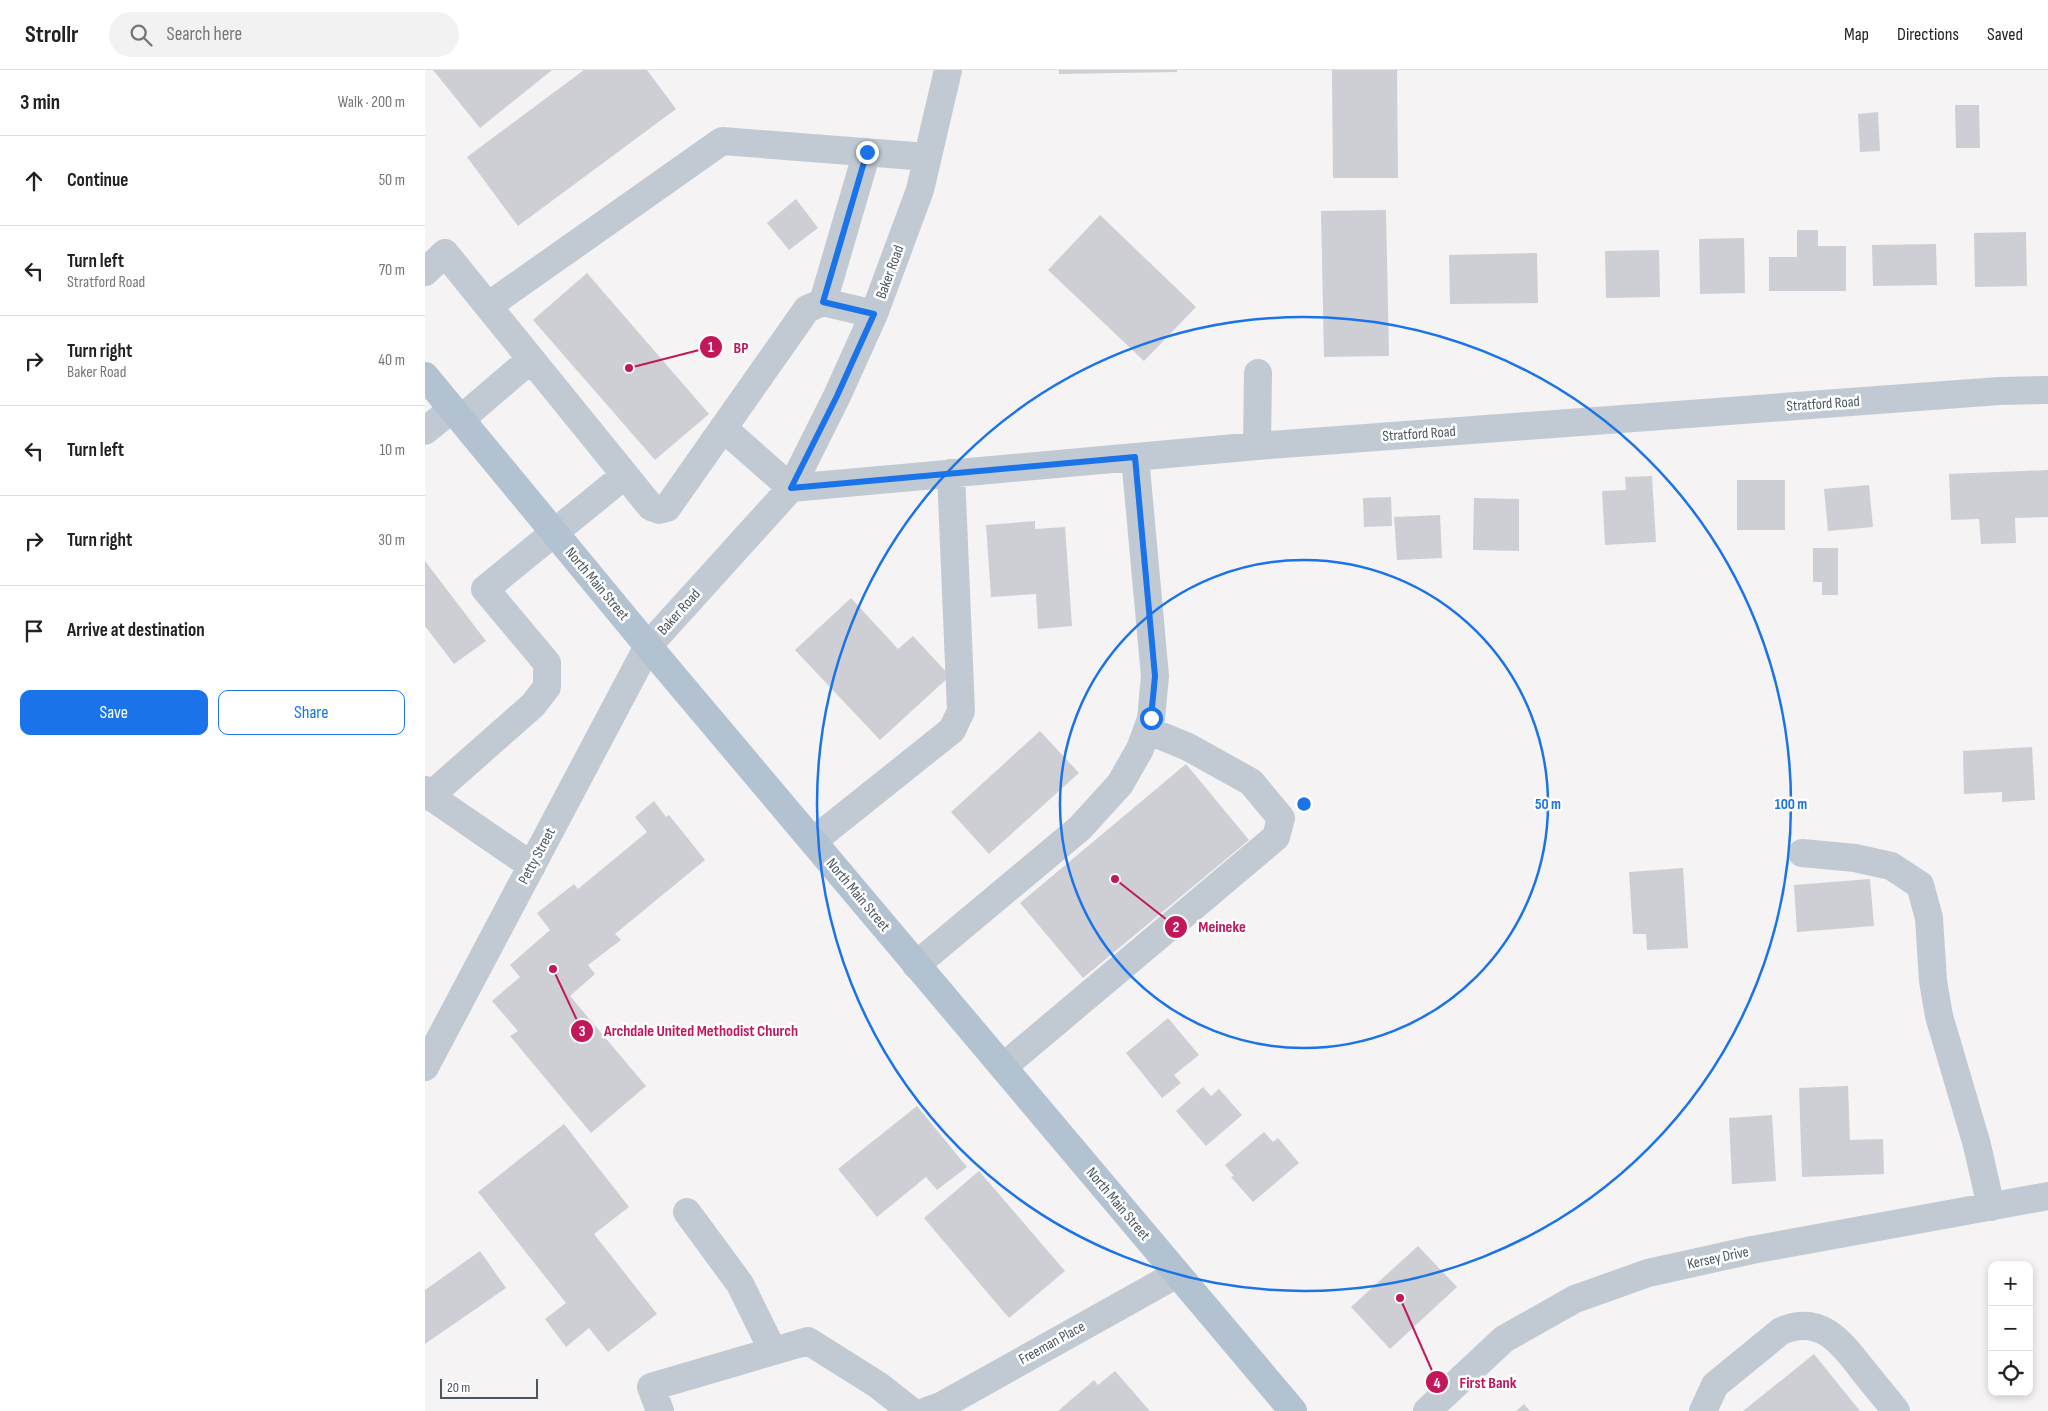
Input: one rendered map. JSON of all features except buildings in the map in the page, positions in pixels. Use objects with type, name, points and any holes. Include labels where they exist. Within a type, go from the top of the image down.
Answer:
[{"type":"main road","name":"North Main Street","points":[[425,376],[648,646],[1293,1411]]},
{"type":"street","name":"Baker Road","points":[[648,646],[791,488],[837,396],[874,314],[920,190],[948,70]]},
{"type":"street","points":[[488,306],[722,141],[927,157]]},
{"type":"street","points":[[823,302],[867,152]]},
{"type":"street","points":[[425,272],[445,253],[651,507],[659,510],[667,508],[807,310],[823,302],[874,314]]},
{"type":"street","points":[[425,431],[456,414],[531,359]]},
{"type":"street","points":[[1257,446],[1258,374]]},
{"type":"street","name":"Stratford Road","points":[[791,488],[1257,446],[1979,393],[2048,390]]},
{"type":"street","points":[[723,428],[791,488]]},
{"type":"street","points":[[917,965],[1080,828],[1120,784],[1139,749],[1151,718],[1155,676],[1135,457]]},
{"type":"street","points":[[813,841],[952,730],[961,711],[951,473]]},
{"type":"street","points":[[532,866],[427,793],[533,705],[547,688],[547,663],[485,589],[625,475]]},
{"type":"street","name":"Petty Street","points":[[425,1067],[648,646]]},
{"type":"street","points":[[1003,1067],[1277,837],[1281,818],[1251,782],[1188,746],[1147,730]]},
{"type":"street","points":[[1802,853],[1855,858],[1891,866],[1920,885],[1929,918],[1933,981],[1939,1016],[1977,1145],[1991,1206]]},
{"type":"street","name":"Kersey Drive","points":[[1427,1411],[1504,1339],[1575,1299],[1648,1273],[1752,1250],[2048,1196]]},
{"type":"street","points":[[687,1212],[740,1284],[773,1351]]},
{"type":"street","name":"Freeman Place","points":[[927,1411],[941,1406],[1177,1274]]},
{"type":"street","points":[[1703,1411],[1715,1385],[1781,1331],[1793,1326],[1808,1326],[1826,1332],[1839,1340],[1896,1411]]},
{"type":"street","points":[[660,1411],[651,1387],[808,1341],[879,1385],[911,1411]]},
{"type":"place","name":"BP","points":[[629,368]]},
{"type":"place","name":"Meineke","points":[[1115,879]]},
{"type":"place","name":"Archdale United Methodist Church","points":[[553,969]]},
{"type":"place","name":"First Bank","points":[[1400,1298]]},
{"type":"route","points":[[867,152],[823,302],[874,314],[837,396],[791,488],[1135,457],[1155,676],[1151,718]]}]
